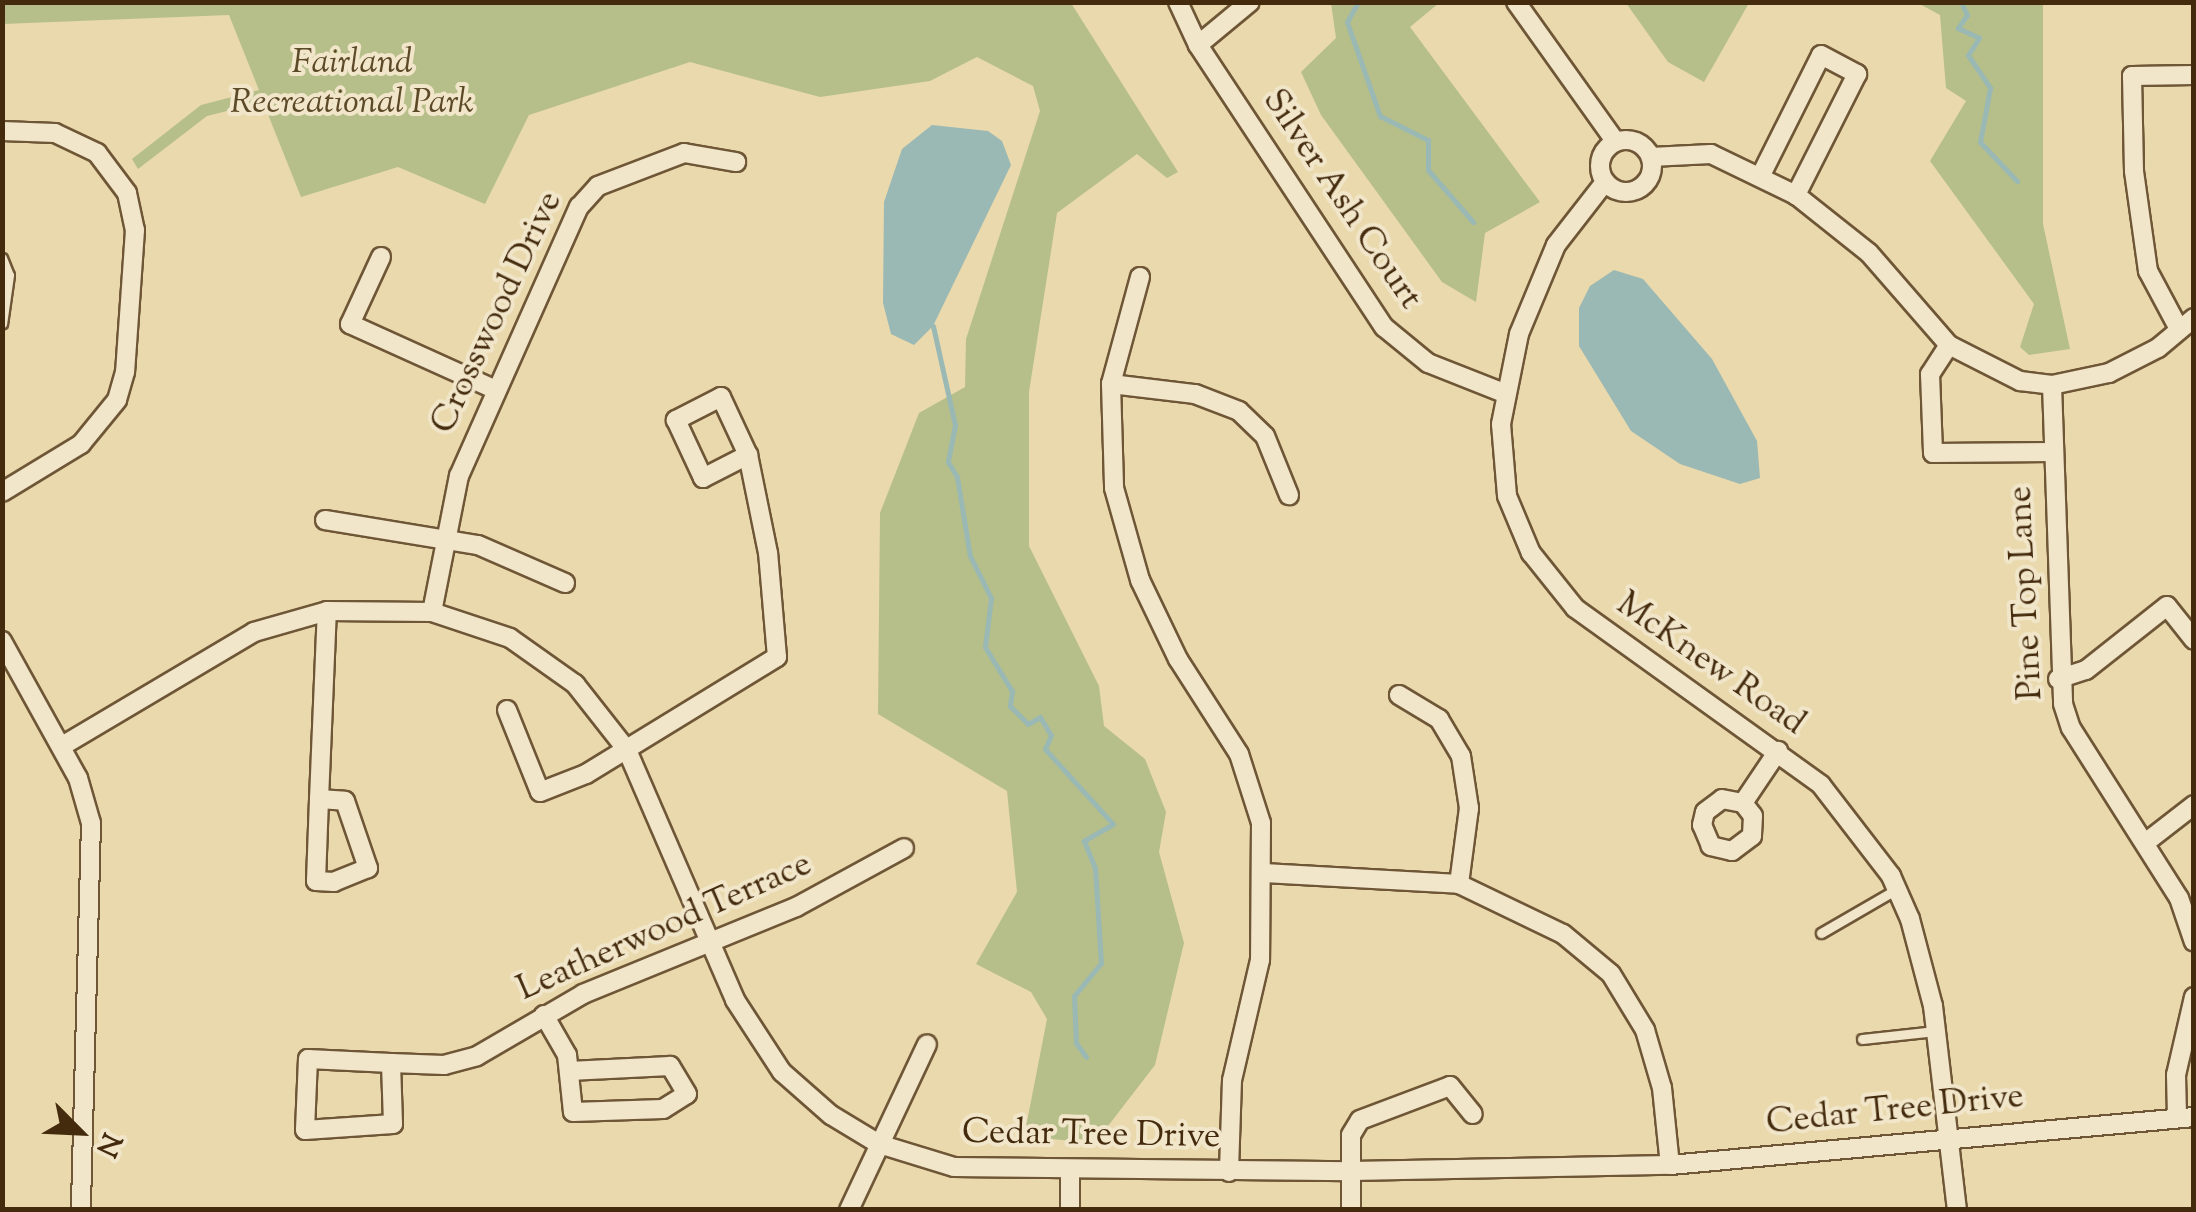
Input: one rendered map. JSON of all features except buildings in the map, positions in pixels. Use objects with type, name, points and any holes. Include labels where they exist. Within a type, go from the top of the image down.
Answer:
[{"type":"street","name":"Silver Ash Court","points":[[1178,2],[1198,46],[1384,327],[1428,363],[1504,393]]},
{"type":"street","points":[[1198,46],[1250,2]]},
{"type":"street","points":[[1516,2],[1616,141]]},
{"type":"street","points":[[1761,175],[1821,55],[1857,74],[1796,196]]},
{"type":"street","points":[[1616,141],[1634,141],[1651,157],[1711,154],[1761,175],[1796,196],[1869,253],[1950,345],[1992,371],[2052,385],[2133,364],[2186,324],[2148,271],[2134,172],[2132,76],[2194,75]]},
{"type":"street","points":[[2,131],[56,133],[97,154],[127,194],[136,230],[125,372],[116,400],[81,444],[2,492]]},
{"type":"street","points":[[1616,141],[1601,159],[1605,182],[1625,192],[1642,188],[1651,157]]},
{"type":"street","name":"Crosswood Drive","points":[[432,612],[459,476],[587,195],[684,153],[736,162]]},
{"type":"street","name":"McKnew Road","points":[[1605,182],[1556,245],[1519,334],[1504,393],[1507,496],[1549,582],[1604,633],[1778,751],[1845,811],[1897,889],[1924,960],[1957,1210]]},
{"type":"street","points":[[381,257],[350,324],[496,390]]},
{"type":"street","points":[[1140,277],[1111,384],[1110,451],[1124,529],[1160,624],[1239,754],[1260,823],[1264,873],[1256,989],[1229,1105],[1229,1172]]},
{"type":"street","points":[[1950,345],[1930,374],[1933,452],[2052,452]]},
{"type":"street","points":[[1111,384],[1195,394],[1239,411],[1265,436],[1289,495]]},
{"type":"street","name":"Pine Top Lane","points":[[2052,385],[2058,679],[2071,728],[2178,898],[2194,942]]},
{"type":"street","points":[[507,710],[540,792],[627,750],[777,657],[768,553],[748,456],[721,398],[676,420],[703,478],[748,456]]},
{"type":"street","points":[[325,520],[478,546],[565,583]]},
{"type":"street","points":[[2058,679],[2086,670],[2167,606],[2194,640]]},
{"type":"street","points":[[319,799],[345,801],[368,868],[334,882],[316,880],[319,799],[327,610]]},
{"type":"street","name":"Cedar Tree Drive","points":[[62,746],[254,632],[327,610],[432,612],[474,623],[543,658],[575,684],[627,750],[735,1000],[782,1072],[831,1115],[879,1144],[954,1168],[1351,1172],[1670,1164],[2185,1117]]},
{"type":"street","points":[[2,641],[62,746],[85,798],[94,850],[81,1210]]},
{"type":"street","points":[[1399,695],[1439,719],[1461,756],[1469,808],[1459,884]]},
{"type":"street","points":[[1744,804],[1778,751]]},
{"type":"street","points":[[2145,842],[2194,805]]},
{"type":"street","name":"Leatherwood Terrace","points":[[391,1062],[393,1124],[305,1130],[308,1059],[460,1062],[544,1015],[796,907],[904,848]]},
{"type":"street","points":[[1264,873],[1459,884],[1529,912],[1610,974],[1654,1054],[1670,1164]]},
{"type":"street","points":[[2185,1117],[2176,1075],[2194,997]]},
{"type":"street","points":[[544,1015],[569,1071],[574,1112],[663,1109],[687,1094],[670,1066],[569,1071]]},
{"type":"street","points":[[849,1210],[927,1044]]},
{"type":"street","points":[[1351,1210],[1350,1135],[1360,1120],[1450,1086],[1473,1114]]},
{"type":"street","points":[[1070,1172],[1070,1210]]},
{"type":"lane","points":[[2,258],[9,275],[2,324]]},
{"type":"lane","points":[[1821,933],[1897,889]]},
{"type":"lane","points":[[1862,1039],[1936,1031]]},
{"type":"green space","name":"Fairland Recreational Park","points":[[2,3],[1071,3],[1178,172],[1167,178],[1137,154],[1057,213],[1029,392],[1029,546],[1099,686],[1104,726],[1145,759],[1166,812],[1159,852],[1184,943],[1155,1065],[1101,1135],[1075,1141],[1024,1137],[1047,1019],[1031,992],[976,964],[1017,892],[1007,791],[878,714],[880,513],[919,413],[965,387],[966,339],[1040,111],[1033,86],[977,57],[930,81],[820,97],[690,62],[529,115],[485,204],[398,167],[301,197],[263,102],[207,116],[138,169],[132,159],[201,105],[259,90],[229,15],[3,24]]},
{"type":"green space","points":[[1331,3],[1439,3],[1410,27],[1540,202],[1485,233],[1476,302],[1442,282],[1321,115],[1301,72],[1336,38]]},
{"type":"green space","points":[[1626,3],[1749,3],[1704,82],[1668,62]]},
{"type":"green space","points":[[1918,3],[2043,3],[2043,224],[2070,349],[2029,355],[2020,347],[2034,304],[1930,161],[1966,101],[1946,88],[1940,15]]},
{"type":"water","points":[[932,125],[988,131],[1002,141],[1011,165],[933,326],[914,345],[891,334],[883,303],[884,202],[902,149]]},
{"type":"water","points":[[1614,270],[1643,279],[1712,359],[1757,441],[1760,478],[1740,484],[1680,464],[1631,431],[1579,346],[1579,308],[1590,286]]},
{"type":"waterway","points":[[1358,2],[1347,22],[1380,116],[1428,140],[1428,170],[1473,222]]},
{"type":"waterway","points":[[1961,2],[1967,15],[1958,28],[1979,38],[1968,55],[1990,88],[1980,142],[2017,181]]},
{"type":"waterway","points":[[933,326],[955,425],[948,462],[957,477],[970,556],[991,598],[985,647],[1012,691],[1010,706],[1028,724],[1040,717],[1051,735],[1045,749],[1113,824],[1084,841],[1095,868],[1101,963],[1074,996],[1076,1043],[1086,1057]]}]
